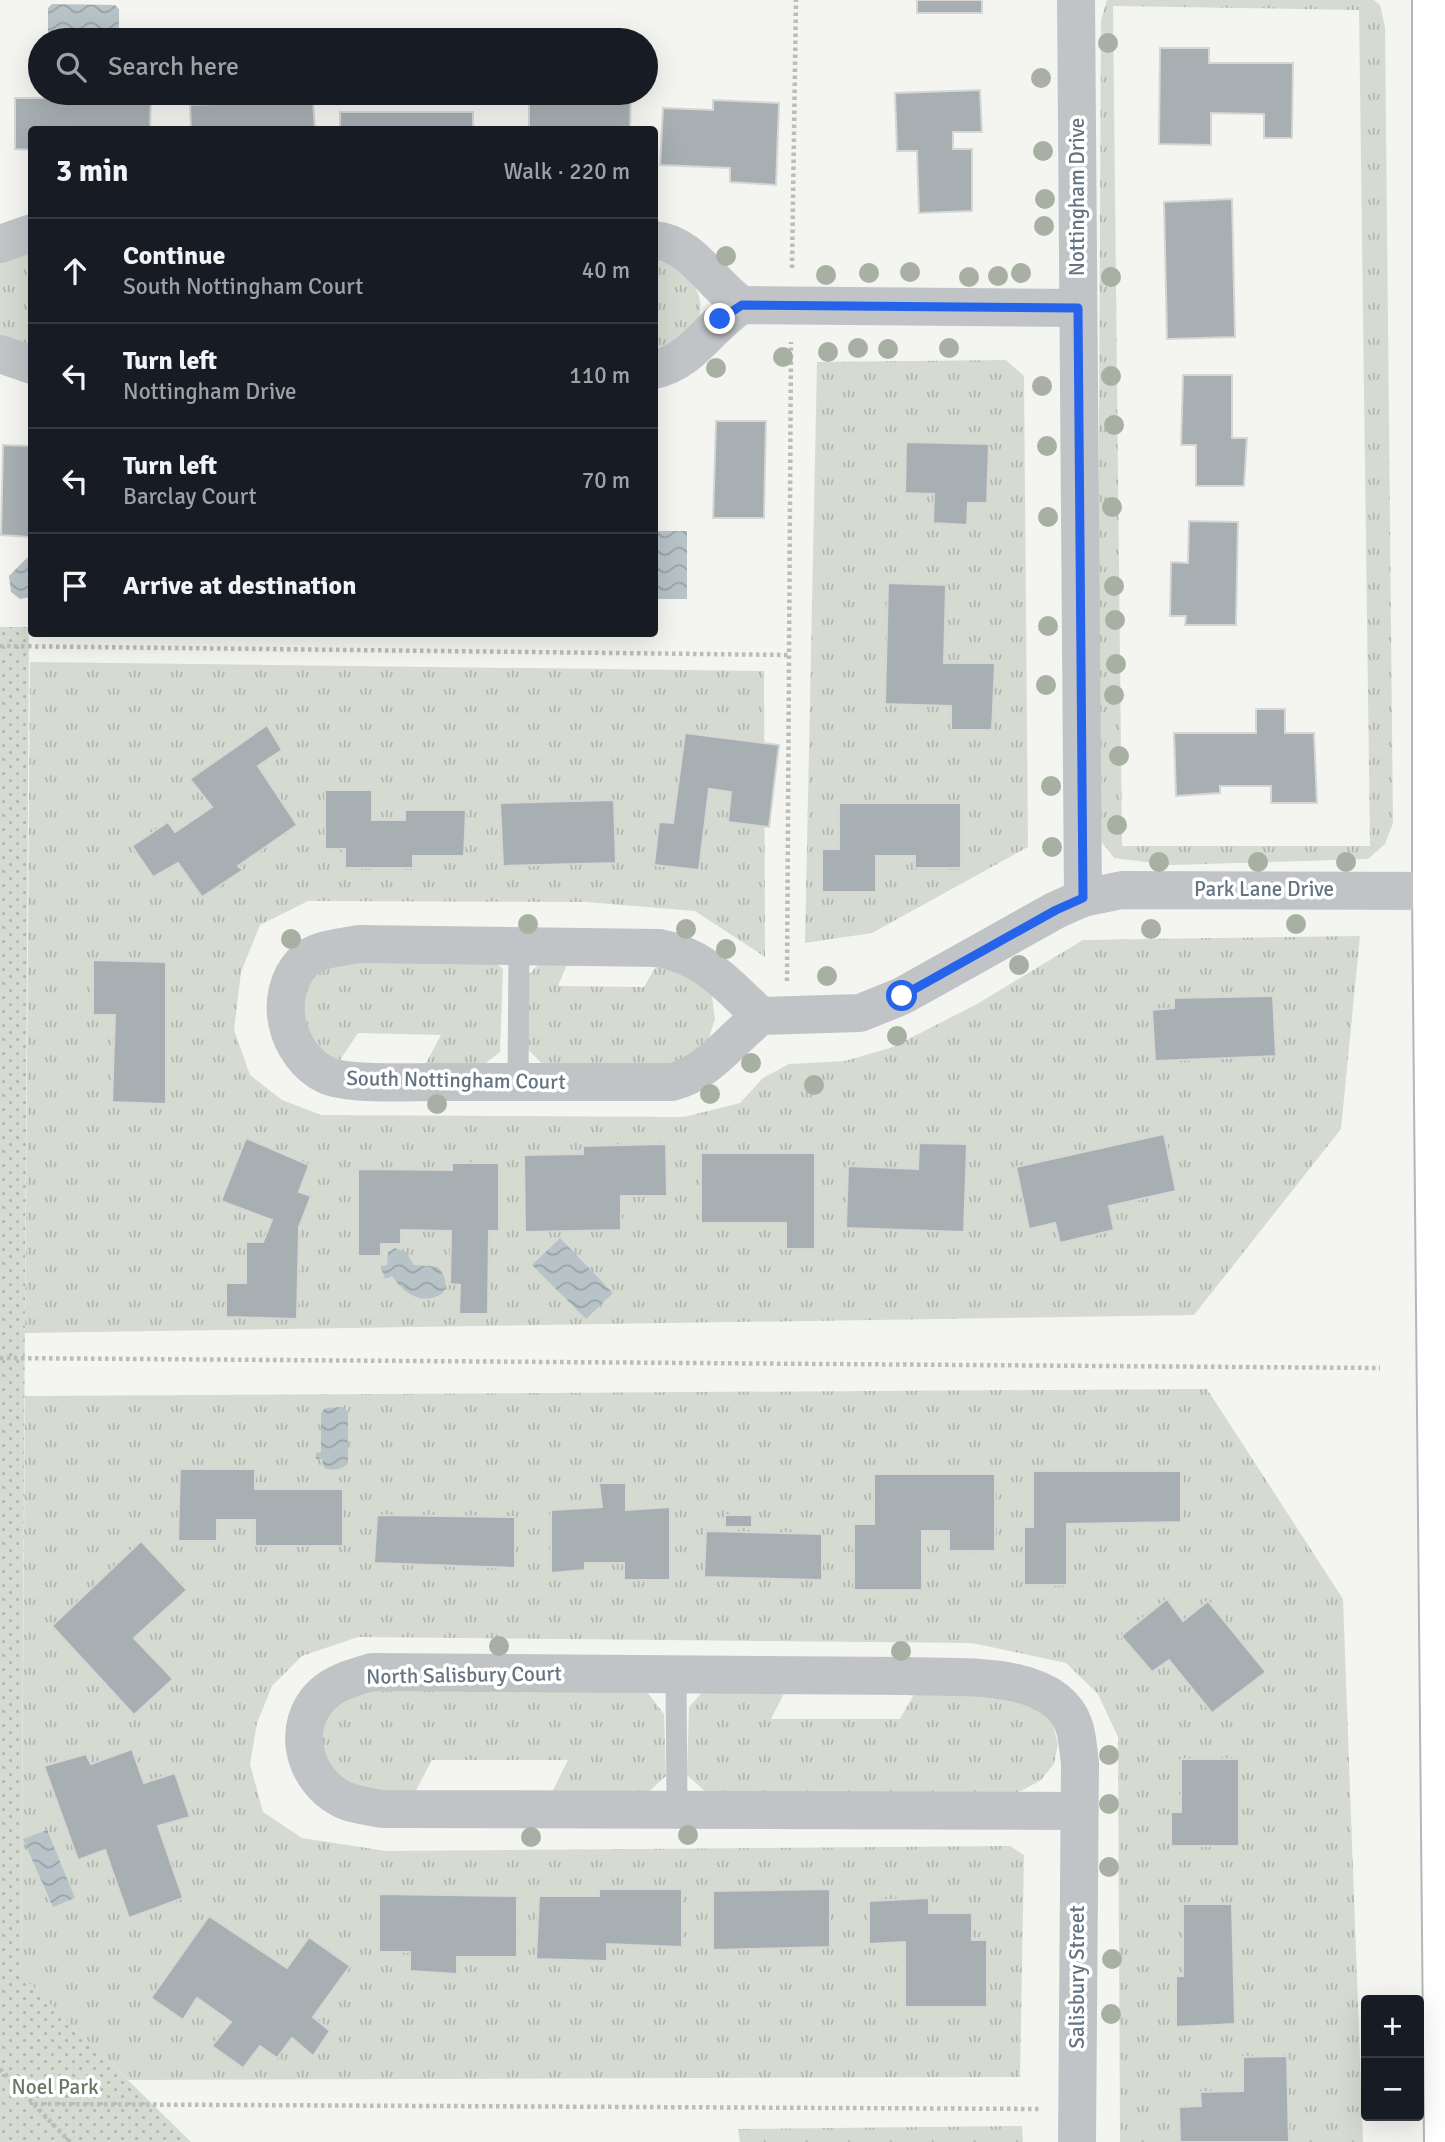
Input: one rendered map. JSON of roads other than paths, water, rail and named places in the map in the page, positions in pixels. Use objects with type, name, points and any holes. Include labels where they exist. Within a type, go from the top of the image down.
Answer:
[{"type":"main road","points":[[1432,0],[1439,431],[1438,891],[1444,2142]]},
{"type":"street","name":"Nottingham Drive","points":[[1076,0],[1083,898]]},
{"type":"street","points":[[0,244],[28,234]]},
{"type":"street","points":[[658,241],[682,249],[723,293],[742,305],[1078,308]]},
{"type":"street","points":[[658,369],[672,366],[693,352],[720,319],[742,305]]},
{"type":"street","points":[[0,355],[28,364]]},
{"type":"street","name":"Park Lane Drive","points":[[1083,898],[1135,889],[1438,891]]},
{"type":"street","points":[[774,1004],[860,1013],[902,996],[1056,910],[1083,898]]},
{"type":"street","name":"South Nottingham Court","points":[[358,944],[659,948],[684,953],[774,1004],[716,1059],[688,1078],[672,1082],[386,1082],[327,1076],[299,1053],[288,1032],[285,1012],[293,977],[304,961],[322,950],[358,944]]},
{"type":"street","name":"North Salisbury Court","points":[[372,1672],[996,1679],[1034,1687],[1058,1700],[1074,1725],[1080,1763],[1078,1811],[677,1808],[382,1808],[354,1803],[340,1798],[318,1782],[306,1761],[303,1738],[311,1712],[323,1694],[348,1679],[372,1672]]},
{"type":"street","name":"Salisbury Street","points":[[1077,2142],[1078,1811]]},
{"type":"lane","points":[[518,1082],[519,947]]},
{"type":"lane","points":[[676,1676],[677,1808]]},
{"type":"water","points":[[52,4],[115,5],[119,9],[119,28],[48,28],[48,8]]},
{"type":"water","points":[[658,531],[687,531],[687,599],[658,599]]},
{"type":"water","points":[[28,557],[28,598],[20,599],[11,592],[9,576]]},
{"type":"water","points":[[560,1238],[613,1293],[586,1319],[532,1265]]},
{"type":"water","points":[[395,1248],[406,1252],[414,1265],[438,1267],[445,1279],[443,1293],[436,1297],[422,1298],[409,1293],[392,1276],[385,1279],[381,1266],[387,1265],[388,1252]]},
{"type":"water","points":[[343,1407],[348,1412],[348,1463],[334,1470],[327,1469],[324,1468],[322,1459],[316,1459],[316,1453],[321,1452],[321,1413],[325,1408]]},
{"type":"water","points":[[47,1830],[75,1898],[53,1907],[23,1839]]},
{"type":"park label","name":"Noel Park","points":[[55,2087]]}]
